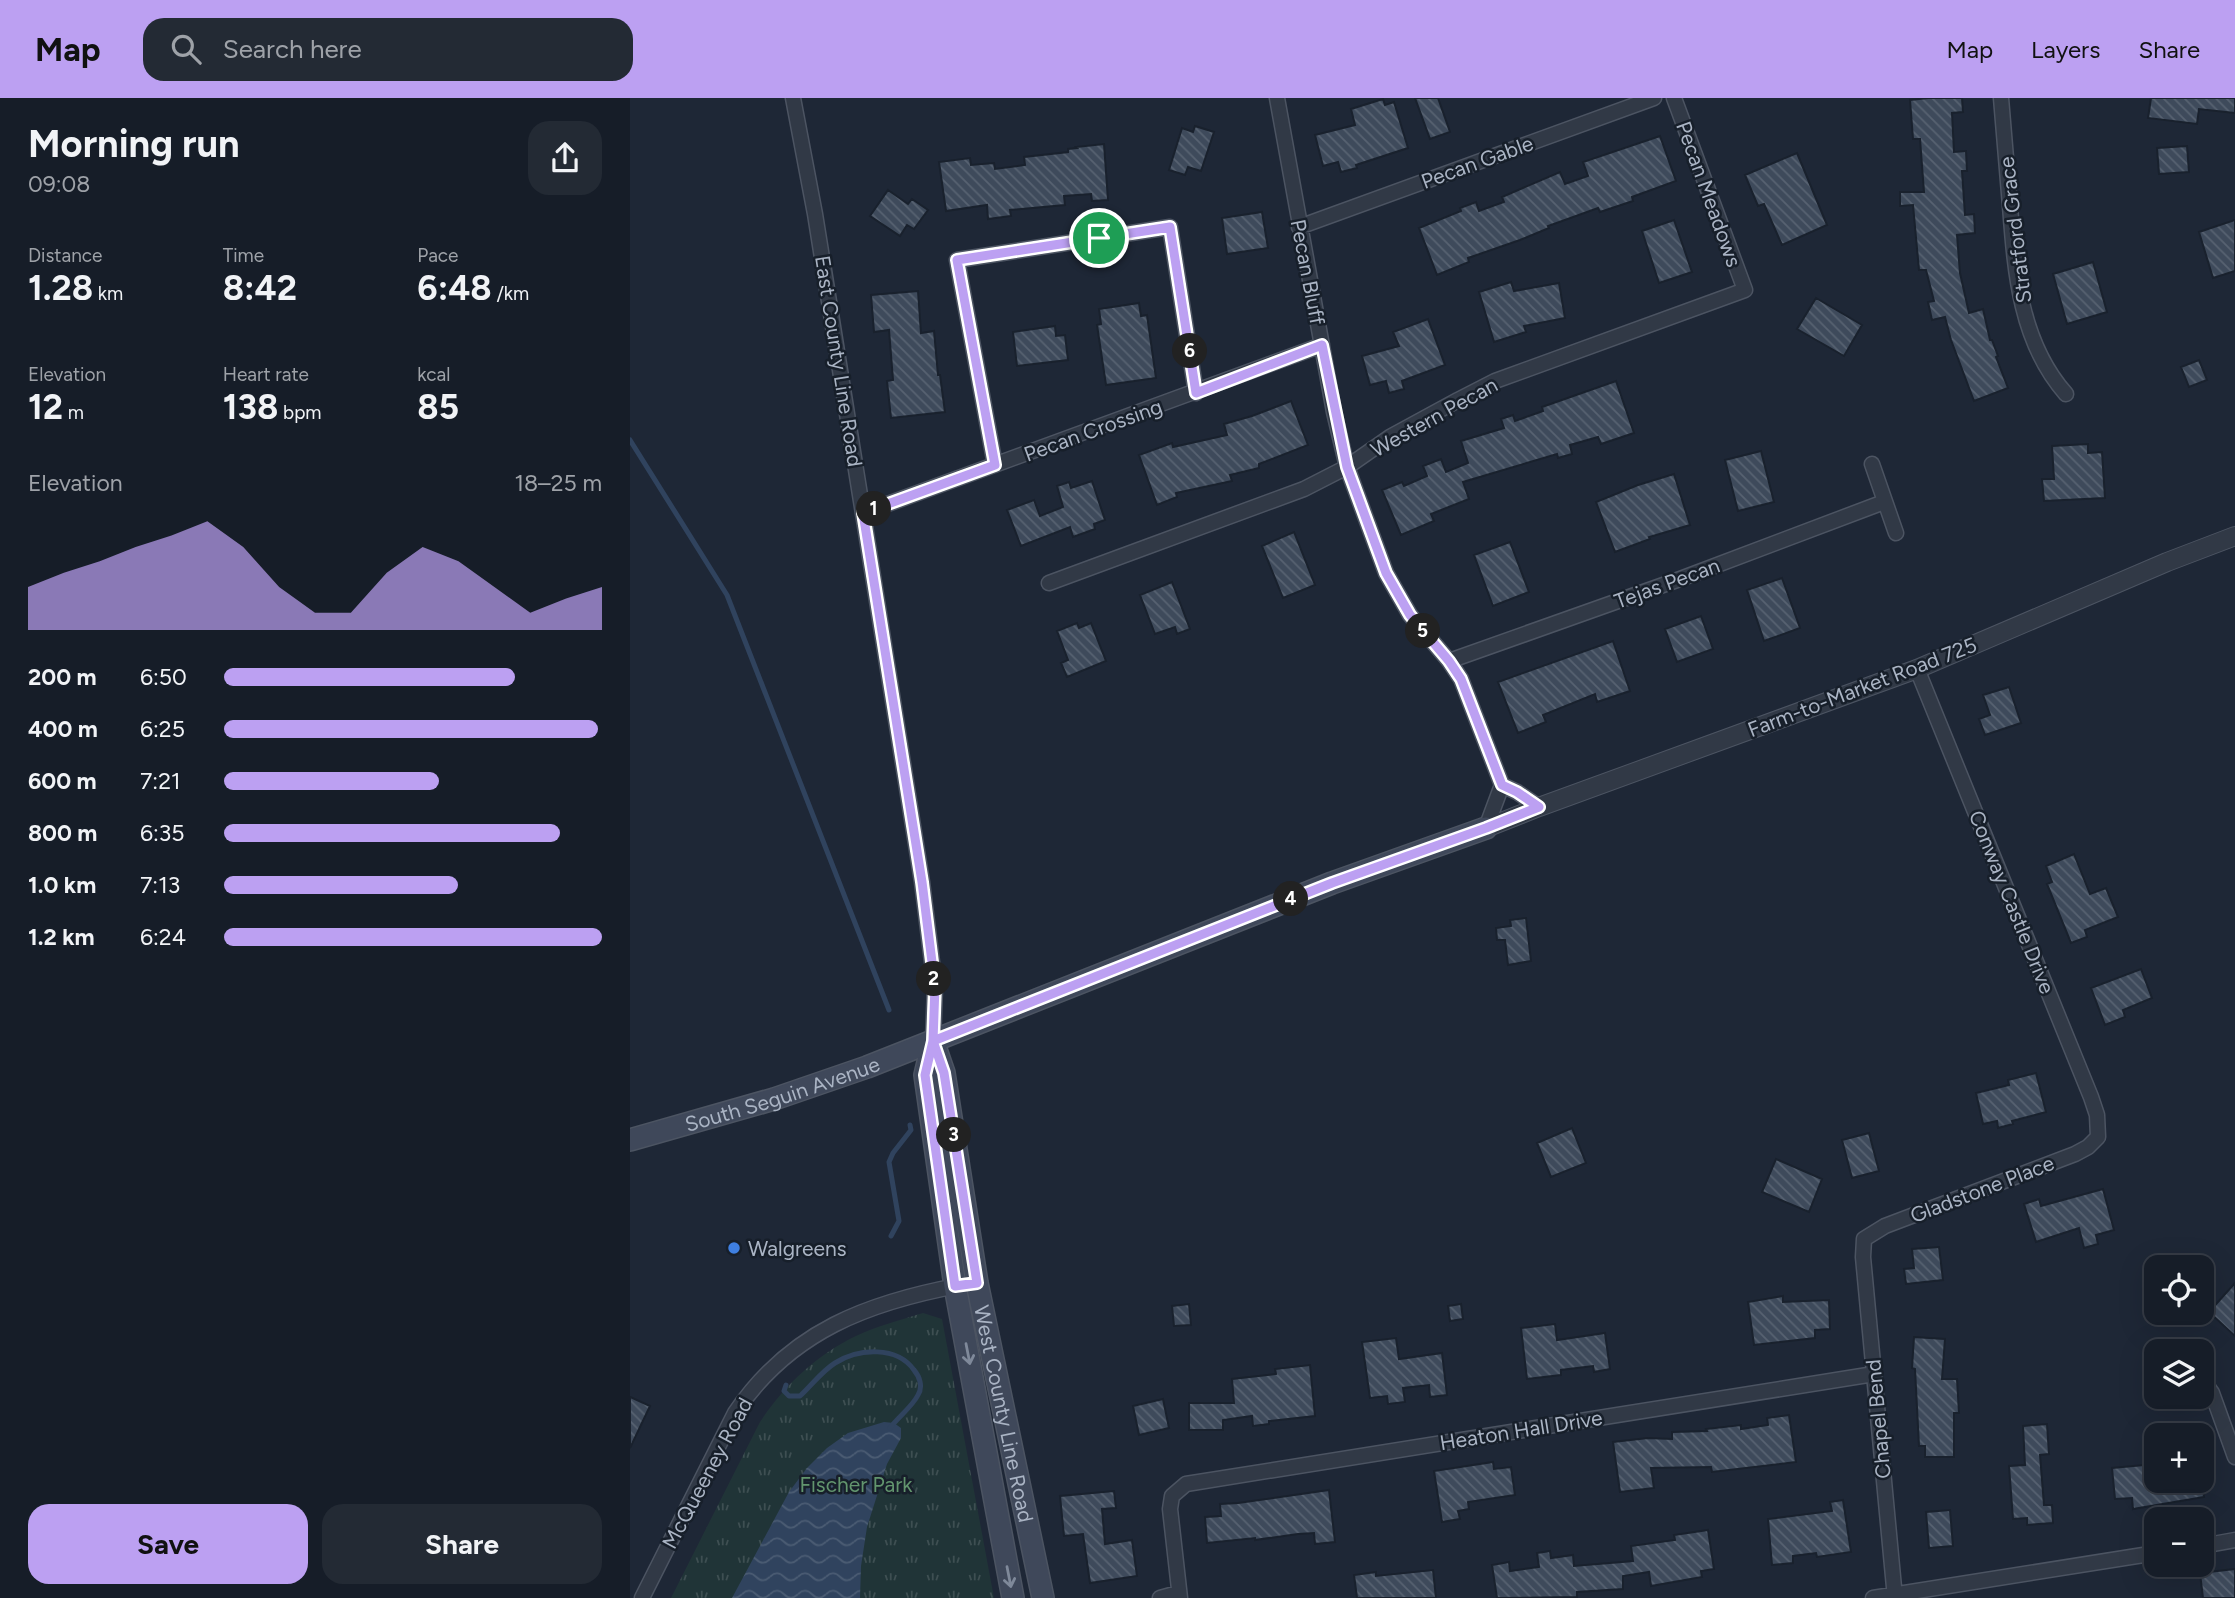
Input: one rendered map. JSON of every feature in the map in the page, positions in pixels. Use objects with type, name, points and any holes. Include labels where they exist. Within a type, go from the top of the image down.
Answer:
[{"type":"main road","name":"South Seguin Avenue","points":[[630,1140],[785,1096],[867,1067],[1332,883],[1486,828]]},
{"type":"main road","name":"West County Line Road","points":[[933,1041],[944,1073],[977,1283],[1043,1598]]},
{"type":"main road","name":"West County Line Road","points":[[933,1041],[925,1075],[955,1286],[1013,1598]]},
{"type":"street","name":"East County Line Road","points":[[793,98],[922,882],[935,986],[933,1041]]},
{"type":"street","name":"Pecan Bluff","points":[[1277,98],[1299,227],[1347,467],[1386,573],[1410,615],[1461,679],[1502,785]]},
{"type":"street","name":"Pecan Gable","points":[[1299,227],[1654,98]]},
{"type":"street","name":"Pecan Meadows","points":[[1674,98],[1745,290]]},
{"type":"street","name":"Stratford Grace","points":[[2001,98],[2019,289],[2045,368],[2066,394]]},
{"type":"street","points":[[995,465],[957,260],[1170,227],[1196,393]]},
{"type":"street","name":"Western Pecan","points":[[1049,583],[1304,489],[1347,467],[1390,437],[1495,382],[1745,290]]},
{"type":"street","name":"Pecan Crossing","points":[[863,513],[1322,345]]},
{"type":"street","points":[[1872,464],[1896,533]]},
{"type":"street","name":"Tejas Pecan","points":[[1449,661],[1680,579],[1884,502]]},
{"type":"street","name":"Farm-to-Market Road 725","points":[[1486,828],[1917,669],[2235,536]]},
{"type":"street","name":"Conway Castle Drive","points":[[1917,669],[2091,1097],[2097,1115],[2098,1138]]},
{"type":"street","points":[[1486,828],[1502,785],[1539,807]]},
{"type":"street","name":"Gladstone Place","points":[[1864,1239],[1885,1226],[2075,1154],[2098,1138]]},
{"type":"street","name":"Chapel Bend","points":[[1864,1239],[1863,1257],[1895,1596]]},
{"type":"street","name":"McQueeney Road","points":[[638,1593],[736,1413],[751,1390],[772,1367],[806,1339],[864,1310],[922,1293],[977,1283]]},
{"type":"street","name":"Heaton Hall Drive","points":[[1179,1596],[1170,1517],[1172,1496],[1186,1484],[1874,1374]]},
{"type":"street","points":[[2214,1399],[2235,1457]]},
{"type":"street","points":[[2214,1544],[2235,1540]]},
{"type":"street","points":[[1873,1598],[2144,1555]]},
{"type":"street","points":[[1160,1598],[1179,1596]]},
{"type":"green space","name":"Fischer Park","points":[[923,1313],[942,1319],[994,1598],[671,1598],[760,1422],[780,1396],[814,1362],[841,1344],[872,1329]]},
{"type":"water","points":[[884,1422],[894,1423],[901,1428],[901,1438],[887,1464],[867,1527],[861,1566],[860,1598],[732,1598],[789,1492],[807,1468],[827,1448],[848,1433]]},
{"type":"building","points":[[1415,98],[1438,98],[1450,132],[1430,139]]},
{"type":"building","points":[[1962,98],[1963,112],[1952,113],[1954,152],[1966,151],[1967,171],[1962,171],[1965,215],[1974,214],[1975,233],[1957,235],[1960,273],[1969,313],[1983,309],[1990,340],[2008,388],[1974,401],[1945,317],[1932,320],[1928,302],[1934,301],[1926,270],[1919,270],[1913,205],[1900,206],[1900,192],[1924,192],[1920,139],[1913,139],[1910,100]]},
{"type":"building","points":[[2151,98],[2235,98],[2235,113],[2199,109],[2197,124],[2148,118]]},
{"type":"building","points":[[1383,99],[1385,105],[1394,102],[1408,148],[1341,172],[1338,162],[1323,166],[1315,135],[1355,125],[1351,109]]},
{"type":"building","points":[[1195,126],[1214,132],[1201,171],[1188,167],[1185,175],[1169,170],[1182,128],[1193,132]]},
{"type":"building","points":[[1660,136],[1676,181],[1632,197],[1633,201],[1600,212],[1598,208],[1548,226],[1549,228],[1520,240],[1468,258],[1469,262],[1437,275],[1419,228],[1476,202],[1479,211],[1504,202],[1502,197],[1560,172],[1565,184],[1588,176],[1583,162]]},
{"type":"building","points":[[1104,144],[1108,200],[1092,201],[1091,194],[1064,196],[1065,205],[1010,210],[1011,216],[988,219],[987,205],[946,211],[939,162],[970,158],[971,165],[994,163],[995,169],[1025,165],[1024,157],[1068,152],[1068,149],[1076,147]]},
{"type":"building","points":[[2187,146],[2189,172],[2159,174],[2157,148]]},
{"type":"building","points":[[1797,153],[1827,225],[1782,245],[1764,204],[1758,206],[1745,175]]},
{"type":"building","points":[[888,190],[908,204],[912,199],[928,210],[914,229],[907,225],[900,236],[870,216]]},
{"type":"building","points":[[1262,212],[1268,248],[1227,254],[1222,218]]},
{"type":"building","points":[[1674,220],[1692,272],[1659,283],[1642,231]]},
{"type":"building","points":[[2235,220],[2235,271],[2213,278],[2199,232]]},
{"type":"building","points":[[2093,262],[2107,312],[2067,324],[2053,274]]},
{"type":"building","points":[[1511,282],[1514,291],[1559,283],[1565,318],[1524,326],[1526,332],[1494,342],[1479,292]]},
{"type":"building","points":[[918,291],[921,333],[934,331],[945,412],[891,418],[887,381],[893,380],[889,330],[874,332],[871,295]]},
{"type":"building","points":[[1816,298],[1862,325],[1844,356],[1797,329]]},
{"type":"building","points":[[1139,303],[1141,316],[1147,315],[1156,378],[1106,385],[1097,325],[1101,324],[1099,309]]},
{"type":"building","points":[[1428,319],[1445,365],[1402,381],[1404,389],[1389,393],[1386,381],[1370,385],[1362,356],[1399,346],[1393,332]]},
{"type":"building","points":[[1055,326],[1056,336],[1065,335],[1068,360],[1017,366],[1013,332]]},
{"type":"building","points":[[2199,360],[2207,380],[2189,387],[2181,367]]},
{"type":"building","points":[[1616,381],[1634,433],[1601,444],[1598,437],[1570,445],[1572,454],[1558,458],[1557,454],[1463,482],[1469,499],[1431,514],[1434,521],[1401,535],[1382,490],[1402,482],[1404,486],[1427,476],[1423,466],[1441,459],[1446,472],[1468,463],[1461,441],[1504,428],[1501,419],[1513,415],[1515,421],[1543,411],[1542,407]]},
{"type":"building","points":[[1291,401],[1308,445],[1259,464],[1259,468],[1230,475],[1232,481],[1176,493],[1177,497],[1157,505],[1139,455],[1172,443],[1173,447],[1227,435],[1224,424]]},
{"type":"building","points":[[2088,444],[2088,453],[2102,452],[2105,498],[2044,501],[2042,479],[2054,479],[2052,446]]},
{"type":"building","points":[[1761,451],[1774,502],[1738,511],[1725,460]]},
{"type":"building","points":[[1674,474],[1690,525],[1649,537],[1650,539],[1615,552],[1596,502]]},
{"type":"building","points":[[1092,481],[1105,520],[1094,524],[1095,529],[1073,537],[1070,527],[1021,546],[1007,510],[1034,500],[1040,516],[1063,507],[1057,486],[1069,482],[1071,488]]},
{"type":"building","points":[[1294,532],[1315,585],[1283,598],[1262,546]]},
{"type":"building","points":[[1510,542],[1529,592],[1493,606],[1474,555]]},
{"type":"building","points":[[1782,578],[1800,628],[1764,641],[1747,590]]},
{"type":"building","points":[[1172,582],[1190,629],[1177,634],[1175,627],[1155,634],[1140,595]]},
{"type":"building","points":[[1701,616],[1713,649],[1677,662],[1665,629]]},
{"type":"building","points":[[1077,623],[1079,628],[1091,623],[1106,661],[1067,677],[1061,663],[1068,660],[1057,631]]},
{"type":"building","points":[[1613,641],[1630,691],[1597,702],[1595,694],[1543,715],[1546,722],[1518,733],[1498,682]]},
{"type":"building","points":[[2009,687],[2021,723],[1985,735],[1979,719],[1990,715],[1983,695]]},
{"type":"building","points":[[2074,854],[2090,894],[2106,888],[2118,917],[2085,930],[2087,937],[2071,943],[2047,884],[2052,882],[2046,866]]},
{"type":"building","points":[[1526,918],[1531,961],[1508,965],[1505,940],[1497,940],[1496,928],[1511,926],[1510,920]]},
{"type":"building","points":[[2141,969],[2152,998],[2123,1010],[2125,1017],[2105,1025],[2091,988]]},
{"type":"building","points":[[2036,1073],[2046,1112],[2012,1121],[2013,1124],[1998,1128],[1997,1121],[1983,1124],[1976,1093],[2009,1085],[2008,1080]]},
{"type":"building","points":[[1572,1128],[1586,1163],[1551,1177],[1537,1143]]},
{"type":"building","points":[[1869,1133],[1879,1171],[1852,1178],[1842,1140]]},
{"type":"building","points":[[1776,1159],[1822,1179],[1809,1212],[1762,1192]]},
{"type":"building","points":[[2103,1189],[2114,1230],[2096,1235],[2098,1244],[2084,1248],[2079,1228],[2036,1242],[2024,1204],[2039,1199],[2041,1206]]},
{"type":"building","points":[[1939,1247],[1943,1280],[1906,1284],[1904,1269],[1914,1268],[1912,1249]]},
{"type":"building","points":[[2235,1283],[2235,1336],[2214,1317],[2214,1306]]},
{"type":"building","points":[[1783,1296],[1783,1302],[1829,1300],[1830,1329],[1815,1330],[1815,1338],[1754,1345],[1748,1302]]},
{"type":"building","points":[[1189,1304],[1191,1325],[1174,1326],[1172,1306]]},
{"type":"building","points":[[1461,1304],[1463,1319],[1450,1321],[1448,1306]]},
{"type":"building","points":[[1555,1324],[1557,1340],[1605,1333],[1610,1369],[1594,1372],[1593,1366],[1561,1370],[1561,1375],[1527,1379],[1521,1328]]},
{"type":"building","points":[[1914,1337],[1945,1339],[1942,1379],[1957,1379],[1959,1413],[1954,1413],[1954,1457],[1925,1457],[1925,1446],[1919,1446],[1915,1369],[1912,1368]]},
{"type":"building","points":[[1396,1338],[1399,1359],[1442,1353],[1447,1395],[1430,1397],[1429,1385],[1403,1388],[1405,1402],[1388,1404],[1387,1396],[1370,1398],[1362,1342]]},
{"type":"building","points":[[1310,1365],[1315,1416],[1269,1421],[1269,1424],[1253,1426],[1252,1416],[1223,1420],[1223,1430],[1189,1430],[1189,1403],[1234,1403],[1232,1379],[1276,1374],[1275,1369]]},
{"type":"building","points":[[630,1397],[650,1406],[630,1448]]},
{"type":"building","points":[[1163,1399],[1169,1428],[1139,1435],[1133,1406]]},
{"type":"building","points":[[1789,1415],[1796,1462],[1712,1472],[1711,1467],[1651,1468],[1654,1488],[1620,1492],[1613,1442],[1648,1438],[1672,1439],[1672,1432],[1768,1425],[1767,1418]]},
{"type":"building","points":[[2047,1424],[2049,1454],[2040,1455],[2044,1505],[2052,1505],[2053,1523],[2027,1525],[2027,1518],[2013,1519],[2009,1466],[2025,1465],[2023,1426]]},
{"type":"building","points":[[1493,1462],[1494,1469],[1511,1467],[1515,1495],[1468,1502],[1469,1509],[1458,1511],[1460,1519],[1442,1522],[1434,1471]]},
{"type":"building","points":[[2144,1465],[2144,1493],[2204,1493],[2204,1497],[2133,1509],[2132,1498],[2115,1499],[2112,1468]]},
{"type":"building","points":[[1329,1490],[1335,1542],[1315,1544],[1314,1533],[1207,1543],[1205,1517],[1221,1516],[1220,1504]]},
{"type":"building","points":[[1114,1491],[1116,1508],[1102,1509],[1105,1544],[1132,1540],[1137,1576],[1090,1583],[1083,1534],[1064,1536],[1060,1496]]},
{"type":"building","points":[[1843,1500],[1851,1552],[1817,1557],[1816,1553],[1793,1556],[1793,1563],[1772,1565],[1768,1519],[1832,1511],[1830,1502]]},
{"type":"building","points":[[1950,1510],[1953,1546],[1929,1548],[1926,1512]]},
{"type":"building","points":[[1708,1530],[1714,1569],[1701,1571],[1702,1577],[1651,1586],[1649,1572],[1623,1576],[1623,1589],[1577,1592],[1577,1597],[1497,1598],[1492,1565],[1509,1562],[1510,1571],[1539,1567],[1537,1553],[1550,1551],[1551,1558],[1573,1555],[1574,1566],[1633,1561],[1631,1546],[1675,1540],[1674,1535]]},
{"type":"building","points":[[2235,1569],[2235,1598],[2203,1598],[2200,1577],[2214,1577],[2214,1571]]},
{"type":"building","points":[[1433,1570],[1436,1598],[1357,1598],[1354,1575],[1376,1572],[1376,1576]]},
{"type":"waterway","points":[[630,440],[727,595],[889,1010]]},
{"type":"waterway","points":[[891,1236],[899,1221],[889,1162],[911,1130],[910,1125]]},
{"type":"waterway","points":[[786,1385],[784,1391],[789,1396],[800,1396],[835,1363],[855,1354],[877,1352],[898,1357],[907,1362],[916,1373],[920,1389],[912,1404],[890,1428]]},
{"type":"place","name":"Walgreens","points":[[734,1248]]},
{"type":"route","points":[[1099,238],[957,260],[995,465],[863,513],[922,882],[935,986],[933,1041],[925,1075],[955,1286],[977,1283],[944,1073],[933,1041],[1332,883],[1539,807],[1502,785],[1461,679],[1410,615],[1386,573],[1347,467],[1322,345],[1196,393],[1170,227],[1099,238]]}]
